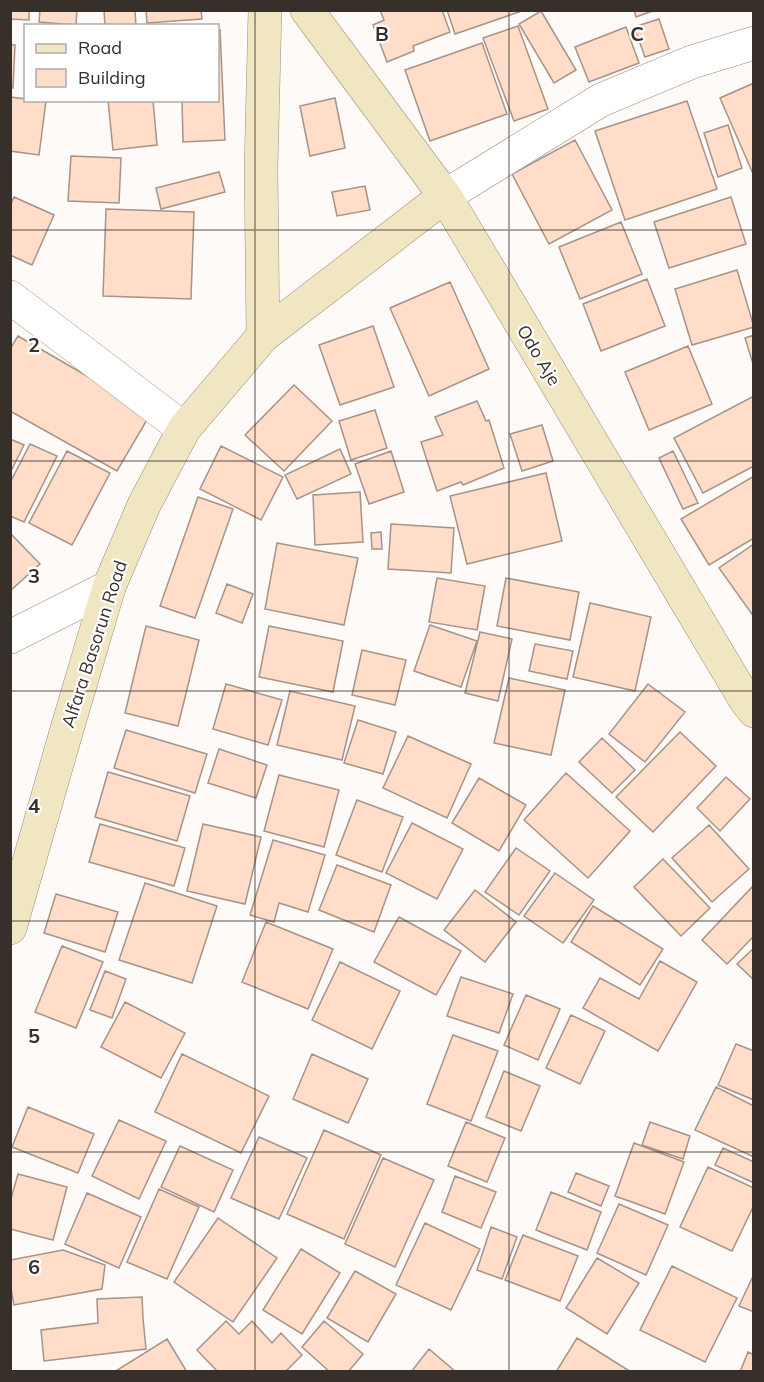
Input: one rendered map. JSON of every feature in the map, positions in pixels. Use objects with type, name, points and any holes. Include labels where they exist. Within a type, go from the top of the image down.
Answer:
[{"type":"street","points":[[263,336],[261,168],[265,10]]},
{"type":"street","name":"Odo Aje","points":[[307,10],[445,196],[753,711]]},
{"type":"street","points":[[445,196],[601,100],[692,62],[753,43]]},
{"type":"street","name":"Alfara Basorun Road","points":[[10,928],[109,587],[144,505],[184,429],[263,336],[445,196]]},
{"type":"street","points":[[10,297],[184,429]]},
{"type":"street","points":[[10,637],[109,587]]},
{"type":"building","points":[[10,10],[29,10],[29,20],[10,19]]},
{"type":"building","points":[[40,10],[77,10],[76,24],[39,22]]},
{"type":"building","points":[[104,10],[135,10],[136,24],[105,24]]},
{"type":"building","points":[[146,10],[201,10],[202,19],[147,23]]},
{"type":"building","points":[[380,10],[442,10],[450,32],[413,46],[414,51],[387,62],[373,25],[384,20]]},
{"type":"building","points":[[447,10],[518,10],[519,12],[455,34]]},
{"type":"building","points":[[634,10],[655,10],[636,17]]},
{"type":"building","points":[[541,11],[576,70],[554,83],[519,24]]},
{"type":"building","points":[[659,19],[669,49],[645,57],[634,27]]},
{"type":"building","points":[[518,26],[548,109],[514,121],[483,38]]},
{"type":"building","points":[[626,27],[639,63],[589,82],[575,47]]},
{"type":"building","points":[[220,30],[225,140],[183,142],[182,102],[219,102]]},
{"type":"building","points":[[482,43],[507,114],[430,141],[405,70]]},
{"type":"building","points":[[10,45],[15,45],[13,88],[10,88]]},
{"type":"building","points":[[754,83],[754,176],[720,98]]},
{"type":"building","points":[[10,97],[24,99],[24,102],[46,102],[39,155],[10,151]]},
{"type":"building","points":[[335,98],[345,148],[310,156],[300,106]]},
{"type":"building","points":[[687,101],[717,189],[625,220],[595,131]]},
{"type":"building","points":[[108,102],[153,102],[157,145],[113,150]]},
{"type":"building","points":[[728,125],[742,168],[718,177],[704,133]]},
{"type":"building","points":[[575,140],[612,210],[549,244],[512,174]]},
{"type":"building","points":[[71,156],[121,158],[119,203],[68,201]]},
{"type":"building","points":[[219,172],[225,192],[161,209],[156,188]]},
{"type":"building","points":[[365,186],[370,210],[337,216],[332,192]]},
{"type":"building","points":[[14,197],[54,215],[32,265],[10,255],[10,206]]},
{"type":"building","points":[[731,197],[746,244],[669,268],[654,222]]},
{"type":"building","points":[[106,209],[194,212],[191,299],[103,296]]},
{"type":"building","points":[[621,222],[642,274],[580,299],[559,247]]},
{"type":"building","points":[[737,270],[754,327],[692,345],[675,289]]},
{"type":"building","points":[[647,279],[665,326],[601,351],[583,304]]},
{"type":"building","points":[[450,282],[489,369],[429,396],[390,308]]},
{"type":"building","points":[[373,326],[394,387],[340,405],[319,345]]},
{"type":"building","points":[[754,335],[754,367],[745,338]]},
{"type":"building","points":[[18,336],[151,413],[117,471],[10,411],[10,349]]},
{"type":"building","points":[[688,346],[712,404],[649,430],[625,372]]},
{"type":"building","points":[[294,385],[332,421],[284,471],[245,435]]},
{"type":"building","points":[[754,396],[754,466],[703,493],[674,438]]},
{"type":"building","points":[[477,401],[486,421],[489,420],[504,468],[463,485],[461,482],[437,491],[421,442],[443,435],[435,417]]},
{"type":"building","points":[[375,410],[387,448],[351,460],[339,421]]},
{"type":"building","points":[[542,425],[553,461],[522,471],[510,434]]},
{"type":"building","points":[[10,439],[24,445],[10,473]]},
{"type":"building","points":[[30,444],[57,456],[24,522],[10,516],[10,483]]},
{"type":"building","points":[[221,446],[283,477],[261,520],[200,489]]},
{"type":"building","points":[[340,449],[351,474],[297,499],[285,475]]},
{"type":"building","points":[[67,451],[110,473],[72,545],[29,523]]},
{"type":"building","points":[[391,451],[404,492],[369,504],[355,464]]},
{"type":"building","points":[[673,451],[698,503],[683,509],[659,458]]},
{"type":"building","points":[[546,473],[562,541],[467,564],[450,496]]},
{"type":"building","points":[[754,476],[754,538],[709,565],[681,519]]},
{"type":"building","points":[[360,492],[363,542],[315,545],[313,495]]},
{"type":"building","points":[[198,497],[233,509],[195,618],[160,606]]},
{"type":"building","points":[[391,524],[454,528],[451,573],[388,569]]},
{"type":"building","points":[[381,532],[382,549],[372,549],[371,533]]},
{"type":"building","points":[[10,533],[40,564],[10,591]]},
{"type":"building","points":[[277,543],[358,558],[344,625],[265,609]]},
{"type":"building","points":[[754,544],[754,617],[719,568]]},
{"type":"building","points":[[437,578],[485,586],[477,630],[429,622]]},
{"type":"building","points":[[506,578],[579,592],[570,640],[497,626]]},
{"type":"building","points":[[227,584],[253,594],[242,623],[216,613]]},
{"type":"building","points":[[590,603],[651,617],[635,691],[573,677]]},
{"type":"building","points":[[430,625],[477,641],[461,687],[414,671]]},
{"type":"building","points":[[146,626],[199,640],[178,726],[125,713]]},
{"type":"building","points":[[269,626],[343,641],[333,692],[259,677]]},
{"type":"building","points":[[480,632],[512,639],[498,701],[465,693]]},
{"type":"building","points":[[535,644],[573,651],[567,679],[529,671]]},
{"type":"building","points":[[362,650],[406,660],[395,705],[352,695]]},
{"type":"building","points":[[509,678],[565,690],[551,755],[494,743]]},
{"type":"building","points":[[226,684],[282,700],[268,745],[213,729]]},
{"type":"building","points":[[648,684],[685,712],[645,762],[609,734]]},
{"type":"building","points":[[290,691],[355,706],[342,760],[277,745]]},
{"type":"building","points":[[358,720],[396,732],[383,774],[344,763]]},
{"type":"building","points":[[126,730],[207,754],[195,793],[114,768]]},
{"type":"building","points":[[680,732],[716,766],[653,832],[616,797]]},
{"type":"building","points":[[408,736],[471,764],[447,818],[383,788]]},
{"type":"building","points":[[602,738],[635,770],[612,793],[579,762]]},
{"type":"building","points":[[219,749],[267,765],[256,798],[208,783]]},
{"type":"building","points":[[108,772],[190,796],[177,841],[95,817]]},
{"type":"building","points":[[566,773],[630,831],[588,878],[524,820]]},
{"type":"building","points":[[279,775],[339,790],[324,847],[264,831]]},
{"type":"building","points":[[726,777],[750,799],[720,831],[697,808]]},
{"type":"building","points":[[479,778],[526,805],[499,851],[452,823]]},
{"type":"building","points":[[357,800],[403,817],[382,872],[336,855]]},
{"type":"building","points":[[412,823],[463,849],[437,899],[386,873]]},
{"type":"building","points":[[100,824],[185,848],[174,886],[89,862]]},
{"type":"building","points":[[203,824],[261,837],[245,904],[187,891]]},
{"type":"building","points":[[709,825],[749,869],[712,902],[672,858]]},
{"type":"building","points":[[273,840],[325,855],[308,912],[279,903],[274,922],[250,915]]},
{"type":"building","points":[[516,848],[550,871],[519,915],[485,892]]},
{"type":"building","points":[[663,859],[710,908],[681,936],[634,887]]},
{"type":"building","points":[[337,865],[391,885],[374,932],[319,910]]},
{"type":"building","points":[[555,873],[594,900],[563,943],[524,916]]},
{"type":"building","points":[[145,883],[217,906],[192,983],[119,960]]},
{"type":"building","points":[[754,885],[754,936],[727,964],[702,940]]},
{"type":"building","points":[[475,890],[516,922],[485,962],[444,930]]},
{"type":"building","points":[[56,894],[118,912],[105,952],[44,933]]},
{"type":"building","points":[[593,906],[663,949],[640,985],[571,942]]},
{"type":"building","points":[[399,917],[461,951],[436,995],[374,962]]},
{"type":"building","points":[[266,922],[333,949],[308,1009],[242,982]]},
{"type":"building","points":[[62,946],[103,962],[76,1028],[35,1012]]},
{"type":"building","points":[[754,948],[754,980],[737,964]]},
{"type":"building","points":[[660,961],[697,982],[658,1051],[583,1008],[600,978],[639,999]]},
{"type":"building","points":[[340,962],[400,991],[372,1049],[312,1020]]},
{"type":"building","points":[[105,971],[126,979],[112,1018],[90,1010]]},
{"type":"building","points":[[461,977],[513,994],[499,1033],[447,1016]]},
{"type":"building","points":[[526,995],[560,1009],[538,1060],[504,1045]]},
{"type":"building","points":[[125,1002],[185,1033],[161,1078],[101,1047]]},
{"type":"building","points":[[571,1015],[605,1031],[580,1084],[546,1068]]},
{"type":"building","points":[[453,1035],[498,1051],[471,1121],[427,1104]]},
{"type":"building","points":[[736,1044],[754,1051],[754,1100],[718,1085]]},
{"type":"building","points":[[182,1054],[269,1096],[241,1153],[155,1112]]},
{"type":"building","points":[[312,1054],[368,1079],[348,1123],[293,1099]]},
{"type":"building","points":[[504,1071],[540,1086],[521,1131],[486,1117]]},
{"type":"building","points":[[716,1087],[754,1106],[754,1157],[695,1130]]},
{"type":"building","points":[[28,1107],[94,1134],[78,1173],[12,1147]]},
{"type":"building","points":[[119,1120],[166,1141],[139,1199],[92,1176]]},
{"type":"building","points":[[466,1122],[505,1138],[487,1182],[448,1166]]},
{"type":"building","points":[[650,1122],[690,1136],[683,1159],[642,1145]]},
{"type":"building","points":[[324,1130],[381,1155],[344,1239],[287,1214]]},
{"type":"building","points":[[259,1137],[307,1158],[279,1219],[231,1198]]},
{"type":"building","points":[[634,1143],[684,1162],[665,1214],[615,1196]]},
{"type":"building","points":[[180,1146],[233,1170],[214,1212],[161,1187]]},
{"type":"building","points":[[723,1148],[754,1162],[754,1183],[715,1165]]},
{"type":"building","points":[[383,1158],[434,1180],[395,1267],[345,1244]]},
{"type":"building","points":[[708,1167],[754,1188],[754,1205],[732,1251],[680,1227]]},
{"type":"building","points":[[576,1173],[609,1186],[601,1206],[568,1192]]},
{"type":"building","points":[[18,1174],[67,1187],[53,1240],[10,1229],[10,1202]]},
{"type":"building","points":[[455,1176],[496,1192],[481,1228],[442,1212]]},
{"type":"building","points":[[159,1189],[199,1207],[167,1279],[127,1262]]},
{"type":"building","points":[[551,1192],[601,1212],[587,1250],[536,1230]]},
{"type":"building","points":[[87,1193],[141,1217],[119,1268],[65,1244]]},
{"type":"building","points":[[619,1204],[668,1225],[646,1275],[597,1253]]},
{"type":"building","points":[[218,1218],[277,1258],[233,1322],[174,1282]]},
{"type":"building","points":[[425,1223],[480,1249],[451,1310],[396,1285]]},
{"type":"building","points":[[491,1227],[517,1237],[502,1279],[477,1270]]},
{"type":"building","points":[[523,1235],[578,1256],[560,1301],[505,1280]]},
{"type":"building","points":[[301,1249],[340,1273],[302,1334],[263,1310]]},
{"type":"building","points":[[63,1250],[105,1265],[102,1289],[14,1305],[10,1284],[10,1260]]},
{"type":"building","points":[[597,1258],[639,1283],[607,1334],[566,1308]]},
{"type":"building","points":[[672,1266],[737,1298],[705,1362],[640,1330]]},
{"type":"building","points":[[355,1271],[396,1294],[368,1342],[327,1318]]},
{"type":"building","points":[[754,1274],[754,1312],[739,1306]]},
{"type":"building","points":[[142,1297],[146,1349],[44,1361],[41,1330],[98,1323],[97,1299]]},
{"type":"building","points":[[226,1321],[239,1334],[252,1321],[272,1343],[281,1333],[302,1355],[285,1372],[218,1372],[197,1350]]},
{"type":"building","points":[[324,1321],[363,1354],[348,1372],[330,1372],[302,1347]]},
{"type":"building","points":[[577,1338],[631,1372],[556,1372]]},
{"type":"building","points":[[167,1339],[187,1372],[114,1372]]},
{"type":"building","points":[[429,1349],[456,1372],[411,1372]]},
{"type":"building","points":[[748,1352],[754,1355],[754,1372],[740,1372]]}]
